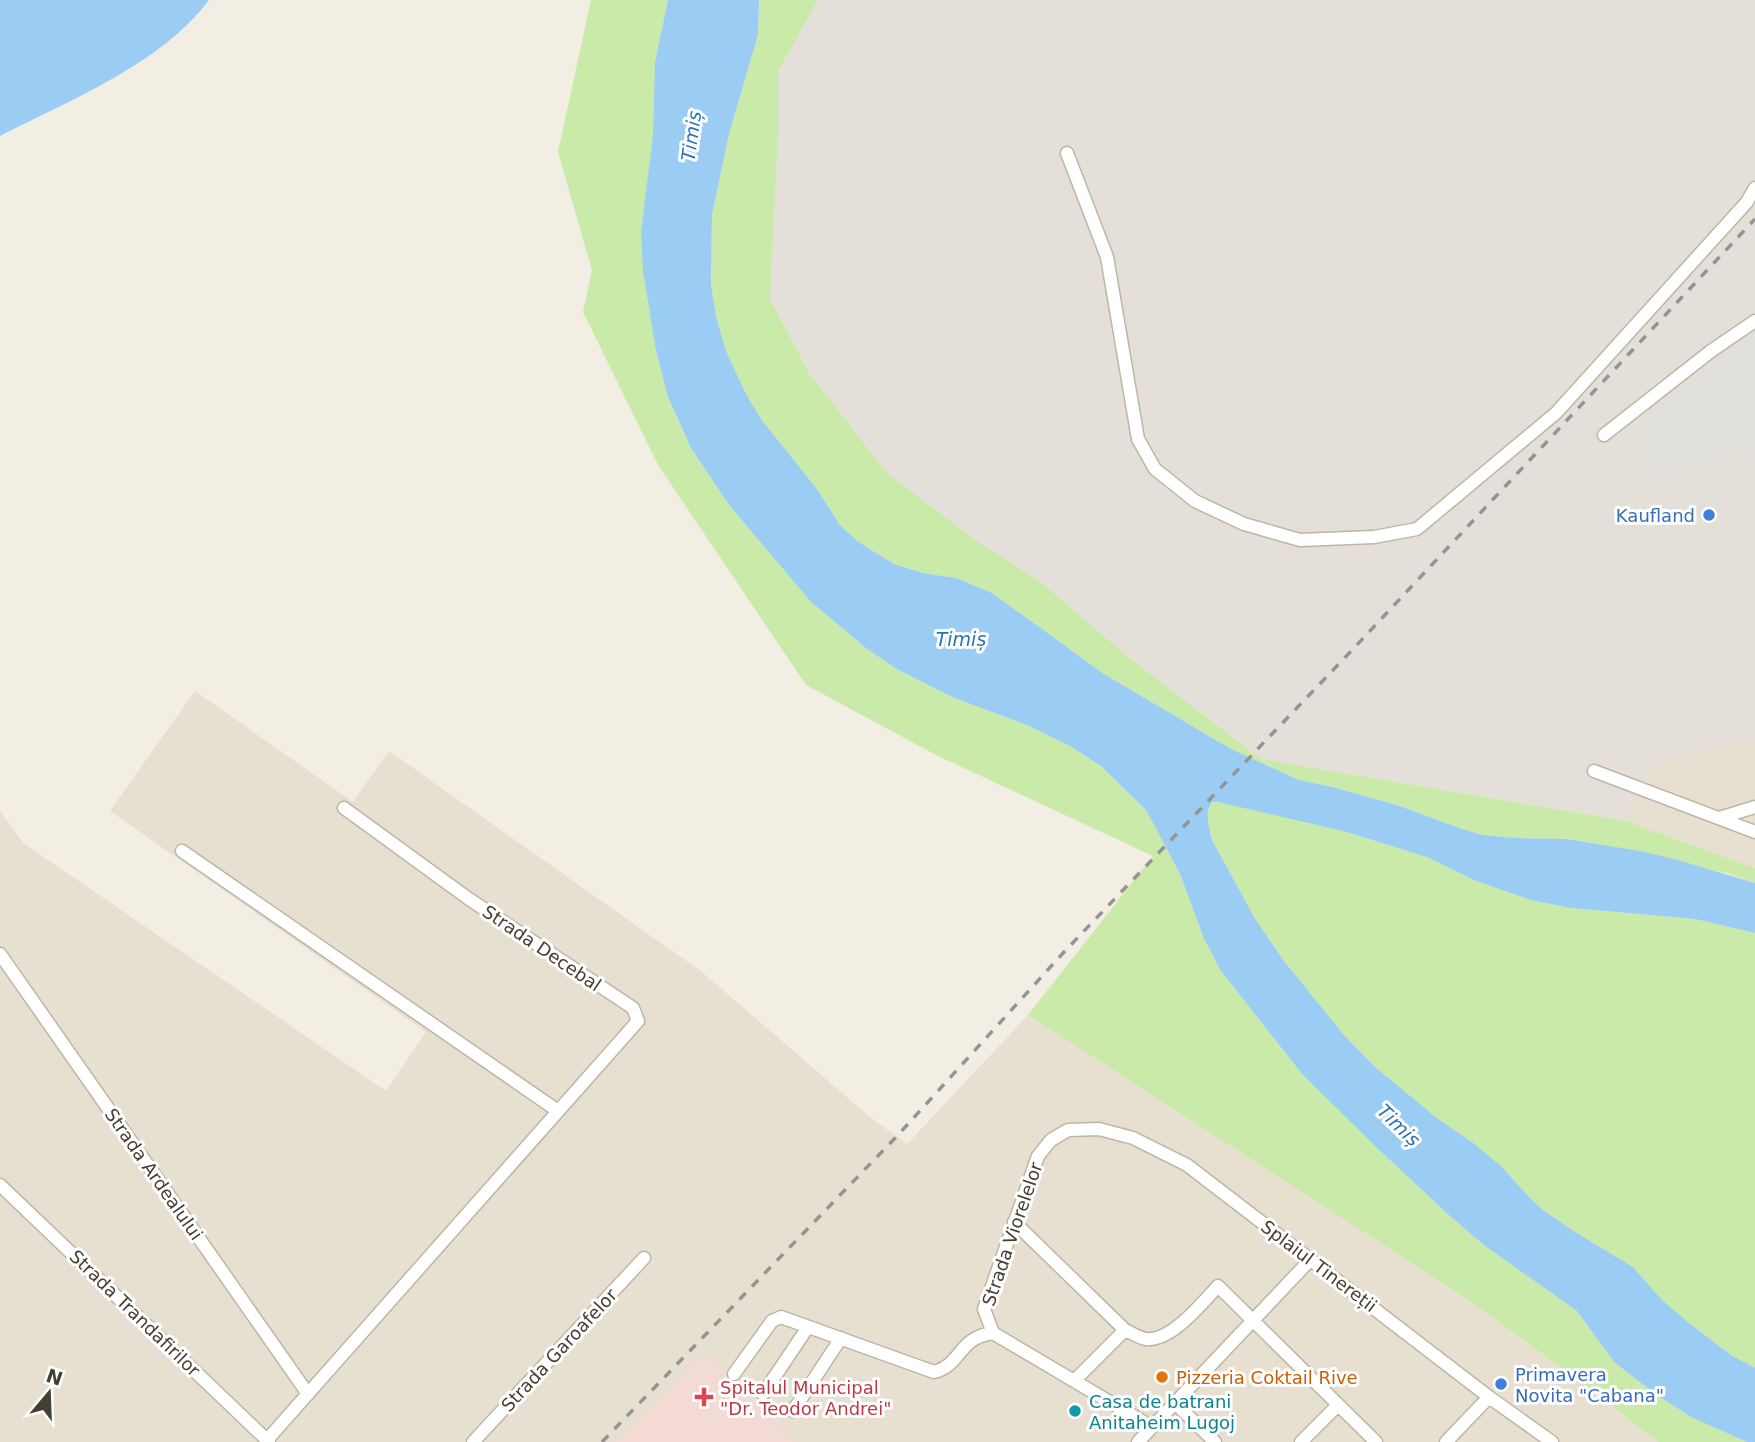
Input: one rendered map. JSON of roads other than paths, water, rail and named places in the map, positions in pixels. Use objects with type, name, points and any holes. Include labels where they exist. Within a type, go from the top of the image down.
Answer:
[{"type":"street","points":[[1067,153],[1107,257],[1139,439],[1155,469],[1195,501],[1244,524],[1300,540],[1374,537],[1418,529],[1556,413],[1747,202],[1755,188]]},
{"type":"street","points":[[1604,435],[1711,351],[1755,321]]},
{"type":"street","points":[[1594,771],[1755,832]]},
{"type":"street","name":"Strada Decebal","points":[[268,1441],[638,1021],[633,1008],[469,899],[344,808]]},
{"type":"street","points":[[1719,818],[1754,810]]},
{"type":"street","points":[[182,851],[558,1111]]},
{"type":"street","name":"Strada Ardealului","points":[[0,954],[308,1394]]},
{"type":"street","name":"Splaiul Tinereții","points":[[1068,1130],[1100,1129],[1133,1138],[1187,1165],[1552,1442]]},
{"type":"street","name":"Strada Viorelelor","points":[[1068,1130],[1051,1140],[1038,1156],[984,1309],[993,1333],[1152,1427]]},
{"type":"street","name":"Strada Trandafirilor","points":[[0,1185],[268,1441]]},
{"type":"street","points":[[1013,1222],[1125,1330],[1148,1340],[1172,1331],[1218,1286],[1371,1437]]},
{"type":"street","name":"Strada Garoafelor","points":[[473,1442],[644,1258]]},
{"type":"street","points":[[1138,1442],[1311,1259]]},
{"type":"street","points":[[734,1374],[772,1321],[781,1317],[934,1372],[945,1369],[970,1339],[993,1333]]},
{"type":"street","points":[[763,1394],[808,1327]]},
{"type":"street","points":[[1074,1381],[1125,1330]]},
{"type":"street","points":[[793,1411],[841,1338]]},
{"type":"street","points":[[1446,1442],[1489,1396]]},
{"type":"street","points":[[1175,1403],[1215,1442]]},
{"type":"street","points":[[1301,1442],[1338,1405]]},
{"type":"water","points":[[0,0],[209,0],[189,23],[140,62],[84,94],[0,136]]},
{"type":"water","name":"Timiș","points":[[668,0],[759,0],[758,35],[729,134],[712,215],[711,284],[716,316],[726,351],[761,419],[817,489],[840,525],[857,541],[894,564],[923,573],[956,578],[992,593],[1104,674],[1231,749],[1299,780],[1397,805],[1483,835],[1566,839],[1640,851],[1755,883],[1755,933],[1695,919],[1571,908],[1530,900],[1474,880],[1429,858],[1343,831],[1218,802],[1212,802],[1208,811],[1212,840],[1254,917],[1284,961],[1344,1035],[1374,1066],[1502,1167],[1543,1210],[1633,1267],[1662,1300],[1689,1323],[1731,1355],[1755,1368],[1755,1442],[1747,1442],[1693,1418],[1655,1394],[1614,1362],[1577,1311],[1485,1246],[1451,1217],[1302,1074],[1221,971],[1204,939],[1180,874],[1146,810],[1101,766],[1070,746],[1029,726],[952,697],[895,668],[867,649],[811,602],[729,505],[691,448],[668,397],[656,351],[643,271],[641,231],[653,136],[655,62]]},
{"type":"railway","points":[[602,1442],[898,1135],[1064,952],[1355,647],[1755,219]]},
{"type":"place","name":"Kaufland","points":[[1709,515]]},
{"type":"place","name":"Pizzeria Coktail Rive","points":[[1162,1377]]},
{"type":"place","name":"Primavera Novita \"Cabana\"","points":[[1501,1384]]},
{"type":"place","name":"Spitalul Municipal \"Dr. Teodor Andrei\"","points":[[704,1397]]},
{"type":"place","name":"Casa de batrani Anitaheim Lugoj","points":[[1075,1411]]}]
